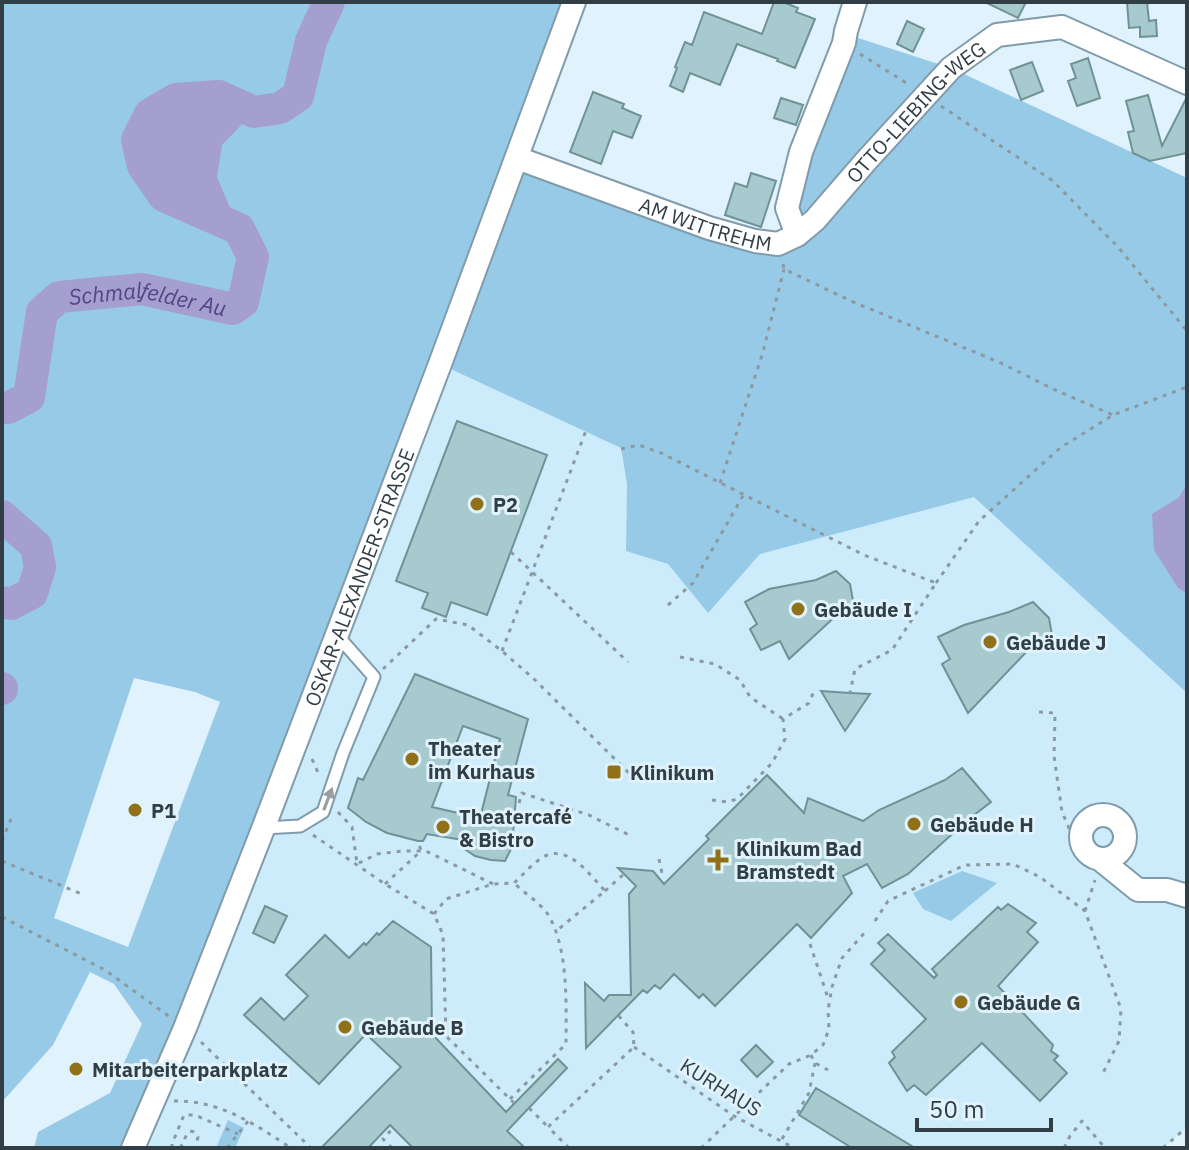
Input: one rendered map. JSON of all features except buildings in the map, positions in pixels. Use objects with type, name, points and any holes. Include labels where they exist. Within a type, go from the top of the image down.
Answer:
[{"type":"street","name":"OSKAR-ALEXANDER-STRASSE","points":[[133,1148],[185,1028],[263,829],[574,2]]},
{"type":"street","name":"AM WITTREHM","points":[[517,158],[709,228],[755,241],[787,239],[787,208],[801,152],[844,43],[855,2]]},
{"type":"street","name":"OTTO-LIEBING-WEG","points":[[787,239],[815,220],[951,68],[997,35],[1062,27],[1187,83]]},
{"type":"street","points":[[1096,863],[1138,890],[1167,890],[1187,896]]},
{"type":"lane","points":[[263,829],[300,826],[323,812],[329,800],[343,753],[374,677],[337,635]]},
{"type":"path","points":[[844,43],[1053,181],[1118,247],[1187,331]]},
{"type":"path","points":[[720,483],[763,352],[784,269],[787,239]]},
{"type":"path","points":[[784,269],[1113,415]]},
{"type":"path","points":[[850,693],[855,669],[892,650],[979,521],[1060,448],[1113,415],[1187,387]]},
{"type":"path","points":[[502,651],[587,428]]},
{"type":"path","points":[[621,449],[639,445],[661,453],[864,555],[936,583]]},
{"type":"path","points":[[668,605],[693,583],[744,494]]},
{"type":"path","points":[[511,552],[628,662]]},
{"type":"path","points":[[374,677],[438,617],[468,625],[534,679],[629,773]]},
{"type":"path","points":[[680,657],[715,664],[740,680],[750,697],[783,719]]},
{"type":"path","points":[[783,719],[809,703],[814,691]]},
{"type":"path","points":[[1039,712],[1055,713],[1054,756],[1062,812],[1078,849],[1096,863],[1085,911]]},
{"type":"path","points":[[712,800],[727,802],[737,799],[772,763],[785,739],[783,719]]},
{"type":"path","points":[[519,803],[522,793],[589,815],[629,835]]},
{"type":"path","points":[[2,841],[13,814]]},
{"type":"path","points":[[300,826],[434,914],[443,935],[446,1036],[512,1101],[566,1044],[564,977],[555,932],[546,912],[514,883]]},
{"type":"path","points":[[418,841],[421,851]]},
{"type":"path","points":[[385,884],[421,851]]},
{"type":"path","points":[[357,864],[377,854],[426,851],[493,884]]},
{"type":"path","points":[[434,914],[446,899],[493,884],[514,883],[544,856],[560,853],[578,862],[605,891]]},
{"type":"path","points":[[659,859],[663,878]]},
{"type":"path","points":[[2,861],[84,895]]},
{"type":"path","points":[[875,921],[888,901],[965,865],[1013,864],[1040,877],[1085,911],[1121,1009],[1119,1041],[1102,1075]]},
{"type":"path","points":[[555,932],[624,874]]},
{"type":"path","points":[[2,917],[105,970],[185,1028],[311,1148]]},
{"type":"path","points":[[701,1148],[789,1064],[811,1055],[823,1045],[829,1029],[832,987],[842,958],[867,930]]},
{"type":"path","points":[[810,944],[830,1001]]},
{"type":"path","points":[[548,1127],[634,1047],[633,1032],[618,1015]]},
{"type":"path","name":"KURHAUS","points":[[634,1047],[734,1116],[794,1148]]},
{"type":"path","points":[[811,1055],[815,1063],[828,1070]]},
{"type":"path","points":[[781,1141],[809,1093],[815,1063]]},
{"type":"path","points":[[173,1101],[191,1101],[217,1107],[249,1120],[291,1148]]},
{"type":"path","points":[[529,1108],[569,1148]]},
{"type":"path","points":[[172,1148],[184,1115],[195,1115],[238,1134]]},
{"type":"path","points":[[227,1148],[249,1120]]},
{"type":"path","points":[[1064,1148],[1082,1121],[1105,1148]]},
{"type":"path","points":[[1163,1148],[1187,1127]]},
{"type":"path","points":[[392,1148],[383,1139],[393,1128]]},
{"type":"path","points":[[180,1148],[190,1131],[198,1137],[195,1148]]},
{"type":"path","points":[[297,1148],[304,1140]]},
{"type":"shaded area","points":[[2,2],[574,2],[518,169],[779,252],[790,209],[855,37],[951,68],[1187,178],[1187,484],[1178,498],[1178,588],[1187,594],[1187,693],[974,497],[760,554],[708,613],[668,564],[626,551],[627,484],[621,448],[440,364],[133,1148],[34,1148],[38,1132],[110,1093],[142,1024],[114,984],[90,972],[53,1045],[2,1102]],"holes":[[[134,678],[195,692],[220,702],[128,947],[54,918]]]},
{"type":"shaded area","points":[[219,96],[254,112],[222,145],[217,177],[239,229],[164,196],[143,166],[137,140],[150,114],[176,99]]},
{"type":"shaded area","name":"Klinikum Bad Bramstedt","points":[[440,364],[581,425],[621,449],[627,484],[626,551],[668,563],[707,612],[760,554],[974,496],[1187,693],[1187,1127],[1163,1148],[132,1148]]},
{"type":"shaded area","points":[[1187,484],[1187,594],[1178,588],[1154,550],[1152,514],[1178,498]]},
{"type":"shaded area","points":[[962,871],[997,883],[951,921],[923,909],[913,893]]},
{"type":"shaded area","points":[[228,1120],[244,1128],[235,1148],[216,1148]]},
{"type":"waterway","name":"Schmalfelder Au","points":[[2,408],[29,397],[42,312],[59,297],[142,289],[233,309],[243,302],[253,257],[239,229],[164,196],[143,166],[137,140],[150,114],[176,99],[219,96],[254,112],[280,108],[298,96],[311,41],[329,2]]},
{"type":"waterway","name":"Schmalfelder Au","points":[[2,516],[36,546],[40,567],[32,593],[11,604],[2,602]]},
{"type":"place","name":"P2","points":[[477,504]]},
{"type":"place","name":"Gebäude I","points":[[798,609]]},
{"type":"place","name":"Gebäude J","points":[[990,642]]},
{"type":"place","name":"Theater im Kurhaus","points":[[412,759]]},
{"type":"place","name":"Klinikum","points":[[614,772]]},
{"type":"place","name":"P1","points":[[135,810]]},
{"type":"place","name":"Gebäude H","points":[[914,824]]},
{"type":"place","name":"Theatercafé & Bistro","points":[[443,827]]},
{"type":"place","name":"Klinikum Bad Bramstedt","points":[[718,860]]},
{"type":"place","name":"Gebäude G","points":[[961,1002]]},
{"type":"place","name":"Gebäude B","points":[[345,1027]]},
{"type":"place","name":"Mitarbeiterparkplatz","points":[[76,1069]]}]
